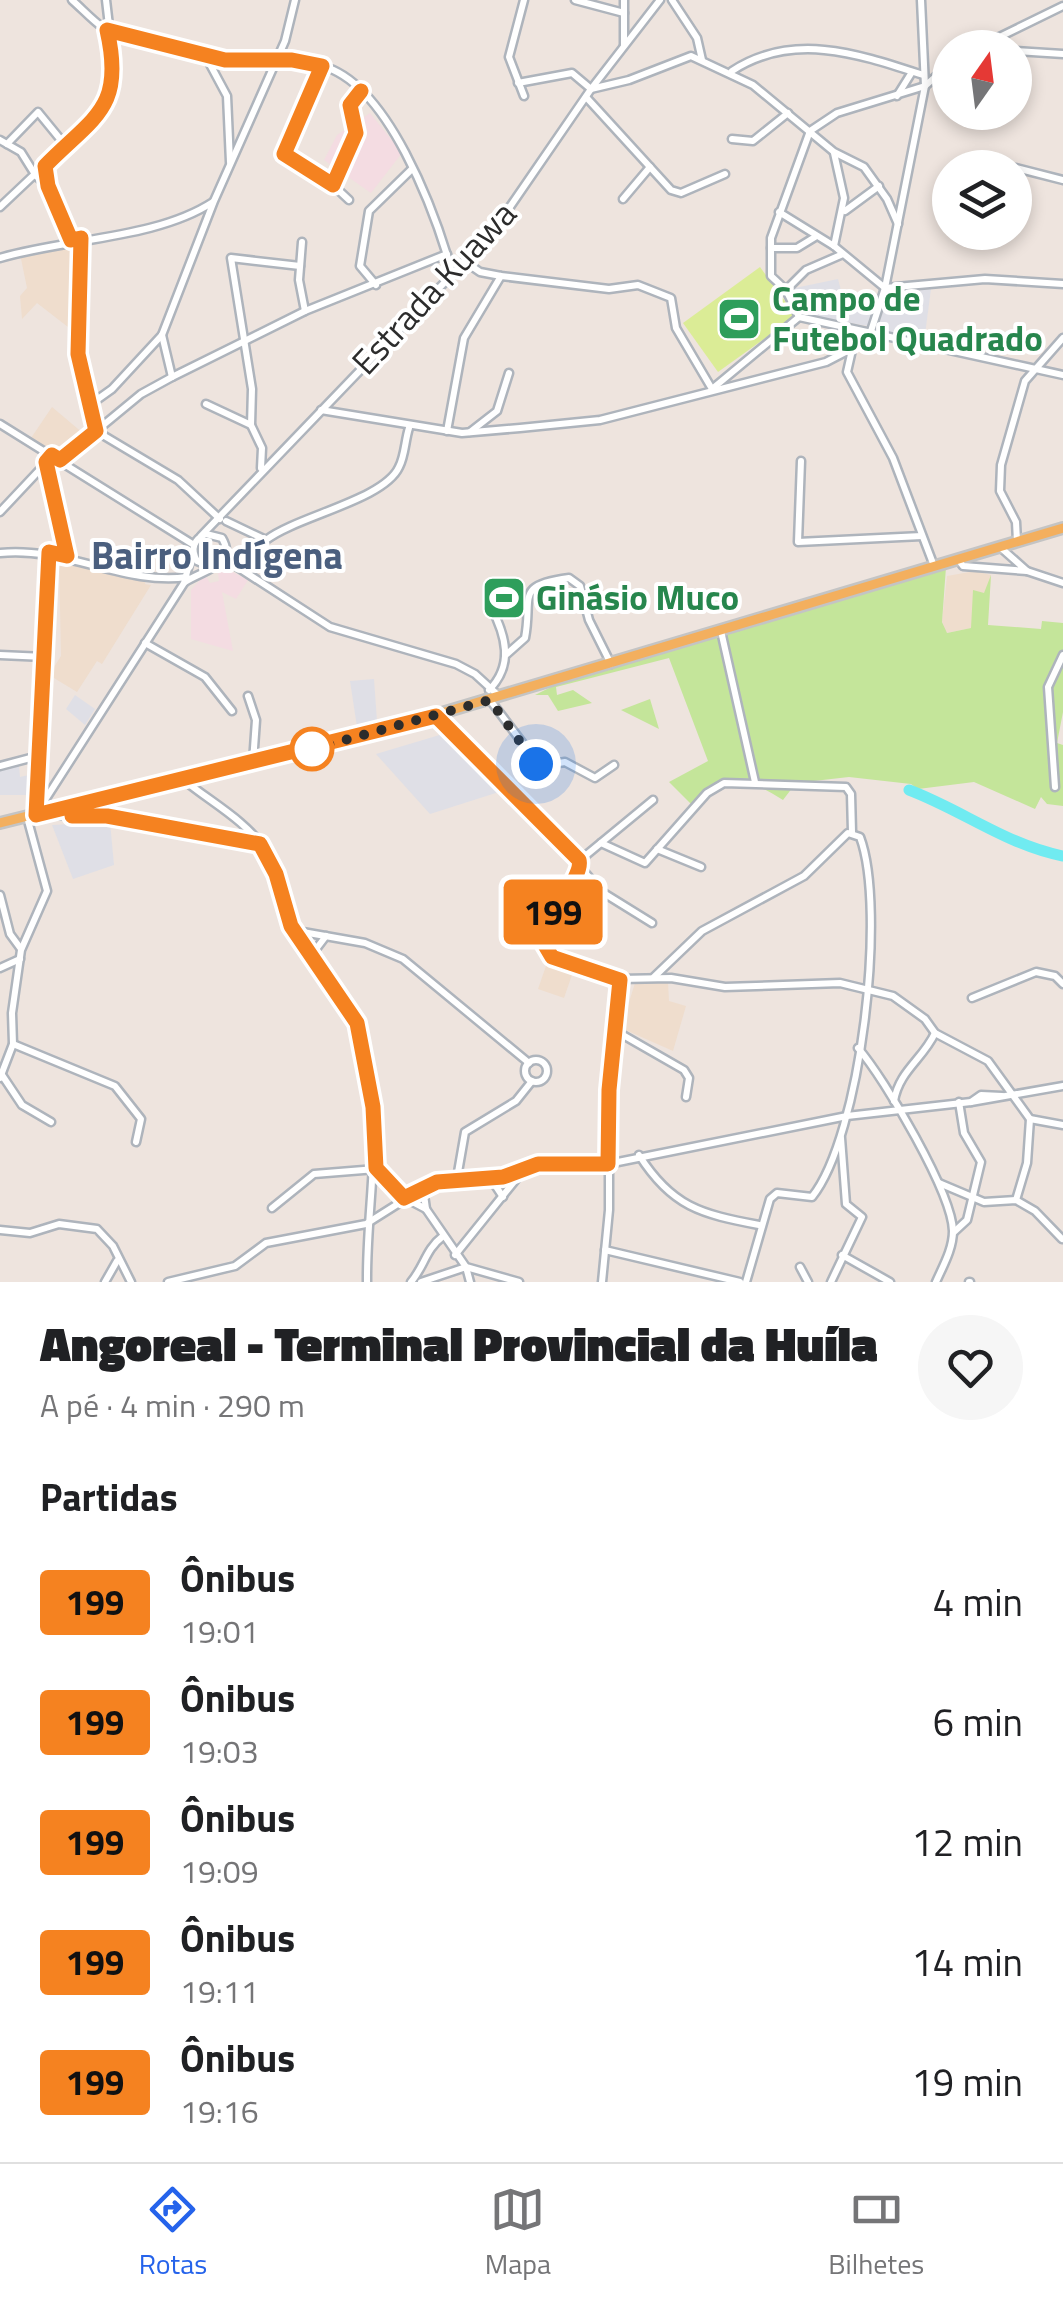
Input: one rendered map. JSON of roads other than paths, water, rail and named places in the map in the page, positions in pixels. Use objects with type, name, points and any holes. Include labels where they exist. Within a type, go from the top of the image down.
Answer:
[{"type":"main road","points":[[0,824],[436,716],[1063,528]]},
{"type":"street","points":[[72,0],[107,30],[126,39],[168,44],[225,60],[292,60],[332,69],[381,110],[412,169],[452,272]]},
{"type":"street","points":[[0,207],[108,105],[113,60],[106,0]]},
{"type":"street","points":[[91,404],[112,389],[162,335],[214,201],[276,62],[295,0]]},
{"type":"street","points":[[524,0],[509,56],[524,96]]},
{"type":"street","points":[[575,0],[624,14]]},
{"type":"street","points":[[624,0],[624,46]]},
{"type":"street","name":"Estrada Kuawa","points":[[201,536],[225,518],[260,470],[464,261],[514,204],[588,93],[660,0]]},
{"type":"street","points":[[672,0],[698,38],[702,60]]},
{"type":"street","points":[[321,410],[409,428],[469,433],[600,420],[826,362],[853,348],[870,331],[900,230],[925,86],[921,0]]},
{"type":"street","points":[[1010,30],[1062,2]]},
{"type":"street","points":[[732,71],[768,54],[803,46],[923,75]]},
{"type":"street","points":[[1032,53],[1063,54]]},
{"type":"street","points":[[205,55],[228,96],[230,163]]},
{"type":"street","points":[[588,93],[682,56],[732,71],[834,152],[864,168],[878,186],[900,230]]},
{"type":"street","points":[[322,66],[284,154],[333,185],[349,200]]},
{"type":"street","points":[[896,97],[912,72]]},
{"type":"street","points":[[518,82],[568,73],[676,192],[725,174]]},
{"type":"street","points":[[799,318],[786,290],[772,276],[770,248],[779,212],[810,131],[837,113],[896,97],[932,80]]},
{"type":"street","points":[[333,185],[356,133],[350,105],[361,91]]},
{"type":"street","points":[[48,186],[36,176],[22,152],[3,142],[38,112],[65,145]]},
{"type":"street","points":[[732,139],[753,141],[788,113]]},
{"type":"street","points":[[834,152],[844,212],[834,246]]},
{"type":"street","points":[[45,166],[48,186],[71,240]]},
{"type":"street","points":[[623,198],[650,167]]},
{"type":"street","points":[[376,285],[360,266],[363,224],[376,202],[412,169]]},
{"type":"street","points":[[1032,172],[1063,180]]},
{"type":"street","points":[[844,212],[878,186]]},
{"type":"street","points":[[2,256],[81,238],[182,222],[214,201]]},
{"type":"street","points":[[779,212],[834,246],[885,288],[984,279],[1063,284]]},
{"type":"street","points":[[770,248],[797,248],[816,237]]},
{"type":"street","points":[[81,238],[78,354],[96,431],[178,480],[225,518],[266,540]]},
{"type":"street","points":[[302,242],[300,266],[305,312]]},
{"type":"street","points":[[0,512],[46,462],[172,377],[305,312],[447,254]]},
{"type":"street","points":[[786,290],[806,270],[843,254]]},
{"type":"street","points":[[260,470],[262,448],[251,426],[246,340],[231,255],[300,266]]},
{"type":"street","points":[[464,261],[501,276],[609,289],[638,286],[671,298],[676,328],[712,389]]},
{"type":"street","points":[[447,431],[464,338],[501,276]]},
{"type":"street","points":[[712,389],[799,318],[1063,375]]},
{"type":"street","points":[[1025,381],[1062,339],[1063,330]]},
{"type":"street","points":[[162,335],[172,377]]},
{"type":"street","points":[[847,372],[853,348]]},
{"type":"street","points":[[826,362],[847,372],[893,458],[934,566]]},
{"type":"street","points":[[1017,542],[1016,522],[1003,500],[999,479],[1025,381],[1022,368]]},
{"type":"street","points":[[469,433],[496,412],[510,373]]},
{"type":"street","points":[[206,404],[251,426]]},
{"type":"street","points":[[0,424],[194,548],[201,565],[212,568]]},
{"type":"street","points":[[0,553],[49,552],[159,581],[185,580],[229,561],[282,528],[356,499],[393,476],[400,467],[409,428]]},
{"type":"street","points":[[46,462],[67,556]]},
{"type":"street","points":[[801,462],[798,542],[922,536]]},
{"type":"street","points":[[225,518],[229,561],[330,626],[456,664],[475,674],[540,766],[565,762],[595,778],[614,766]]},
{"type":"street","points":[[31,816],[185,580],[201,536],[212,534],[225,542]]},
{"type":"street","points":[[999,547],[1027,571]]},
{"type":"street","points":[[49,552],[31,816],[48,884],[21,954],[12,1013],[13,1044],[1,1077],[22,1104],[51,1122]]},
{"type":"street","points":[[958,559],[963,566],[1027,571],[1063,583]]},
{"type":"street","points":[[493,696],[507,654],[525,638],[525,602],[537,584],[569,578],[580,586],[589,620],[611,664]]},
{"type":"street","points":[[491,607],[502,628],[507,654]]},
{"type":"street","points":[[722,631],[756,782]]},
{"type":"street","points":[[145,644],[205,678],[232,712]]},
{"type":"street","points":[[0,655],[44,658]]},
{"type":"street","points":[[1054,787],[1048,687],[1063,655]]},
{"type":"street","points":[[248,696],[256,720],[253,763]]},
{"type":"street","points":[[436,716],[580,864],[602,892],[652,923]]},
{"type":"street","points":[[0,766],[38,756]]},
{"type":"street","points":[[184,780],[260,844],[296,930],[357,1023],[373,1107],[376,1168],[366,1224],[367,1282]]},
{"type":"street","points":[[601,843],[645,863],[707,793],[734,781],[846,787],[850,794],[852,832]]},
{"type":"street","points":[[652,800],[580,864],[544,929],[545,949],[562,961],[620,980],[653,978],[725,987],[840,983],[893,996],[925,1018],[936,1033],[988,1061],[1008,1097],[1030,1119],[1063,1125]]},
{"type":"street","points":[[31,816],[107,816],[260,844]]},
{"type":"street","points":[[653,978],[702,931],[804,876],[852,832]]},
{"type":"street","points":[[605,1250],[743,1282],[773,1194],[812,1196],[847,1116],[867,990],[868,860],[860,837],[852,832]]},
{"type":"street","points":[[658,849],[701,867]]},
{"type":"street","points":[[0,894],[10,934],[21,954]]},
{"type":"street","points":[[296,930],[365,943],[404,959],[529,1063]]},
{"type":"street","points":[[313,953],[326,936]]},
{"type":"street","points":[[0,968],[21,954]]},
{"type":"street","points":[[972,998],[1036,972],[1055,976],[1063,984]]},
{"type":"street","points":[[602,1282],[609,1090],[620,980]]},
{"type":"street","points":[[616,1031],[684,1070],[689,1078],[686,1097]]},
{"type":"street","points":[[889,1094],[909,1066],[923,1056],[936,1033]]},
{"type":"street","points":[[13,1044],[115,1086],[140,1119],[136,1142]]},
{"type":"street","points":[[858,1048],[896,1105],[939,1183],[953,1233]]},
{"type":"street","points":[[456,1178],[465,1132],[516,1100],[532,1081],[542,1080],[547,1071],[539,1060],[529,1063]]},
{"type":"street","points":[[529,1063],[526,1073],[532,1081]]},
{"type":"street","points":[[168,1282],[200,1279],[235,1266],[266,1244],[366,1224],[423,1188],[456,1178],[491,1179],[526,1166],[558,1162],[608,1164],[896,1105],[970,1102],[981,1096],[1008,1097],[1063,1086]]},
{"type":"street","points":[[896,1087],[896,1105]]},
{"type":"street","points":[[936,1282],[953,1233],[966,1220],[982,1162],[964,1133],[959,1102]]},
{"type":"street","points":[[1016,1200],[1027,1162],[1030,1119]]},
{"type":"street","points":[[831,1282],[862,1217],[846,1204],[841,1135]]},
{"type":"street","points":[[639,1155],[654,1178],[680,1203],[759,1226]]},
{"type":"street","points":[[454,1255],[526,1166]]},
{"type":"street","points":[[376,1168],[404,1198],[426,1209]]},
{"type":"street","points":[[272,1208],[314,1174],[376,1168]]},
{"type":"street","points":[[491,1179],[503,1197]]},
{"type":"street","points":[[939,1183],[989,1202],[1016,1200],[1062,1238]]},
{"type":"street","points":[[423,1188],[426,1209],[454,1255],[466,1267],[519,1282]]},
{"type":"street","points":[[369,1202],[384,1210]]},
{"type":"street","points":[[0,1230],[30,1233],[60,1224],[97,1230],[113,1246],[117,1261],[131,1282]]},
{"type":"street","points":[[411,1282],[422,1268],[428,1250],[442,1237]]},
{"type":"street","points":[[842,1255],[890,1282]]},
{"type":"street","points":[[108,1282],[117,1261]]},
{"type":"street","points":[[800,1266],[808,1282]]},
{"type":"street","points":[[420,1282],[466,1267]]},
{"type":"street","points":[[466,1267],[470,1282]]},
{"type":"waterway","points":[[909,790],[1004,836],[1063,856]]},
{"type":"place","name":"Campo de Futebol Quadrado","points":[[739,319]]},
{"type":"place","name":"Ginásio Muco","points":[[504,598]]},
{"type":"district","name":"Bairro Indígena","points":[[217,556]]}]
